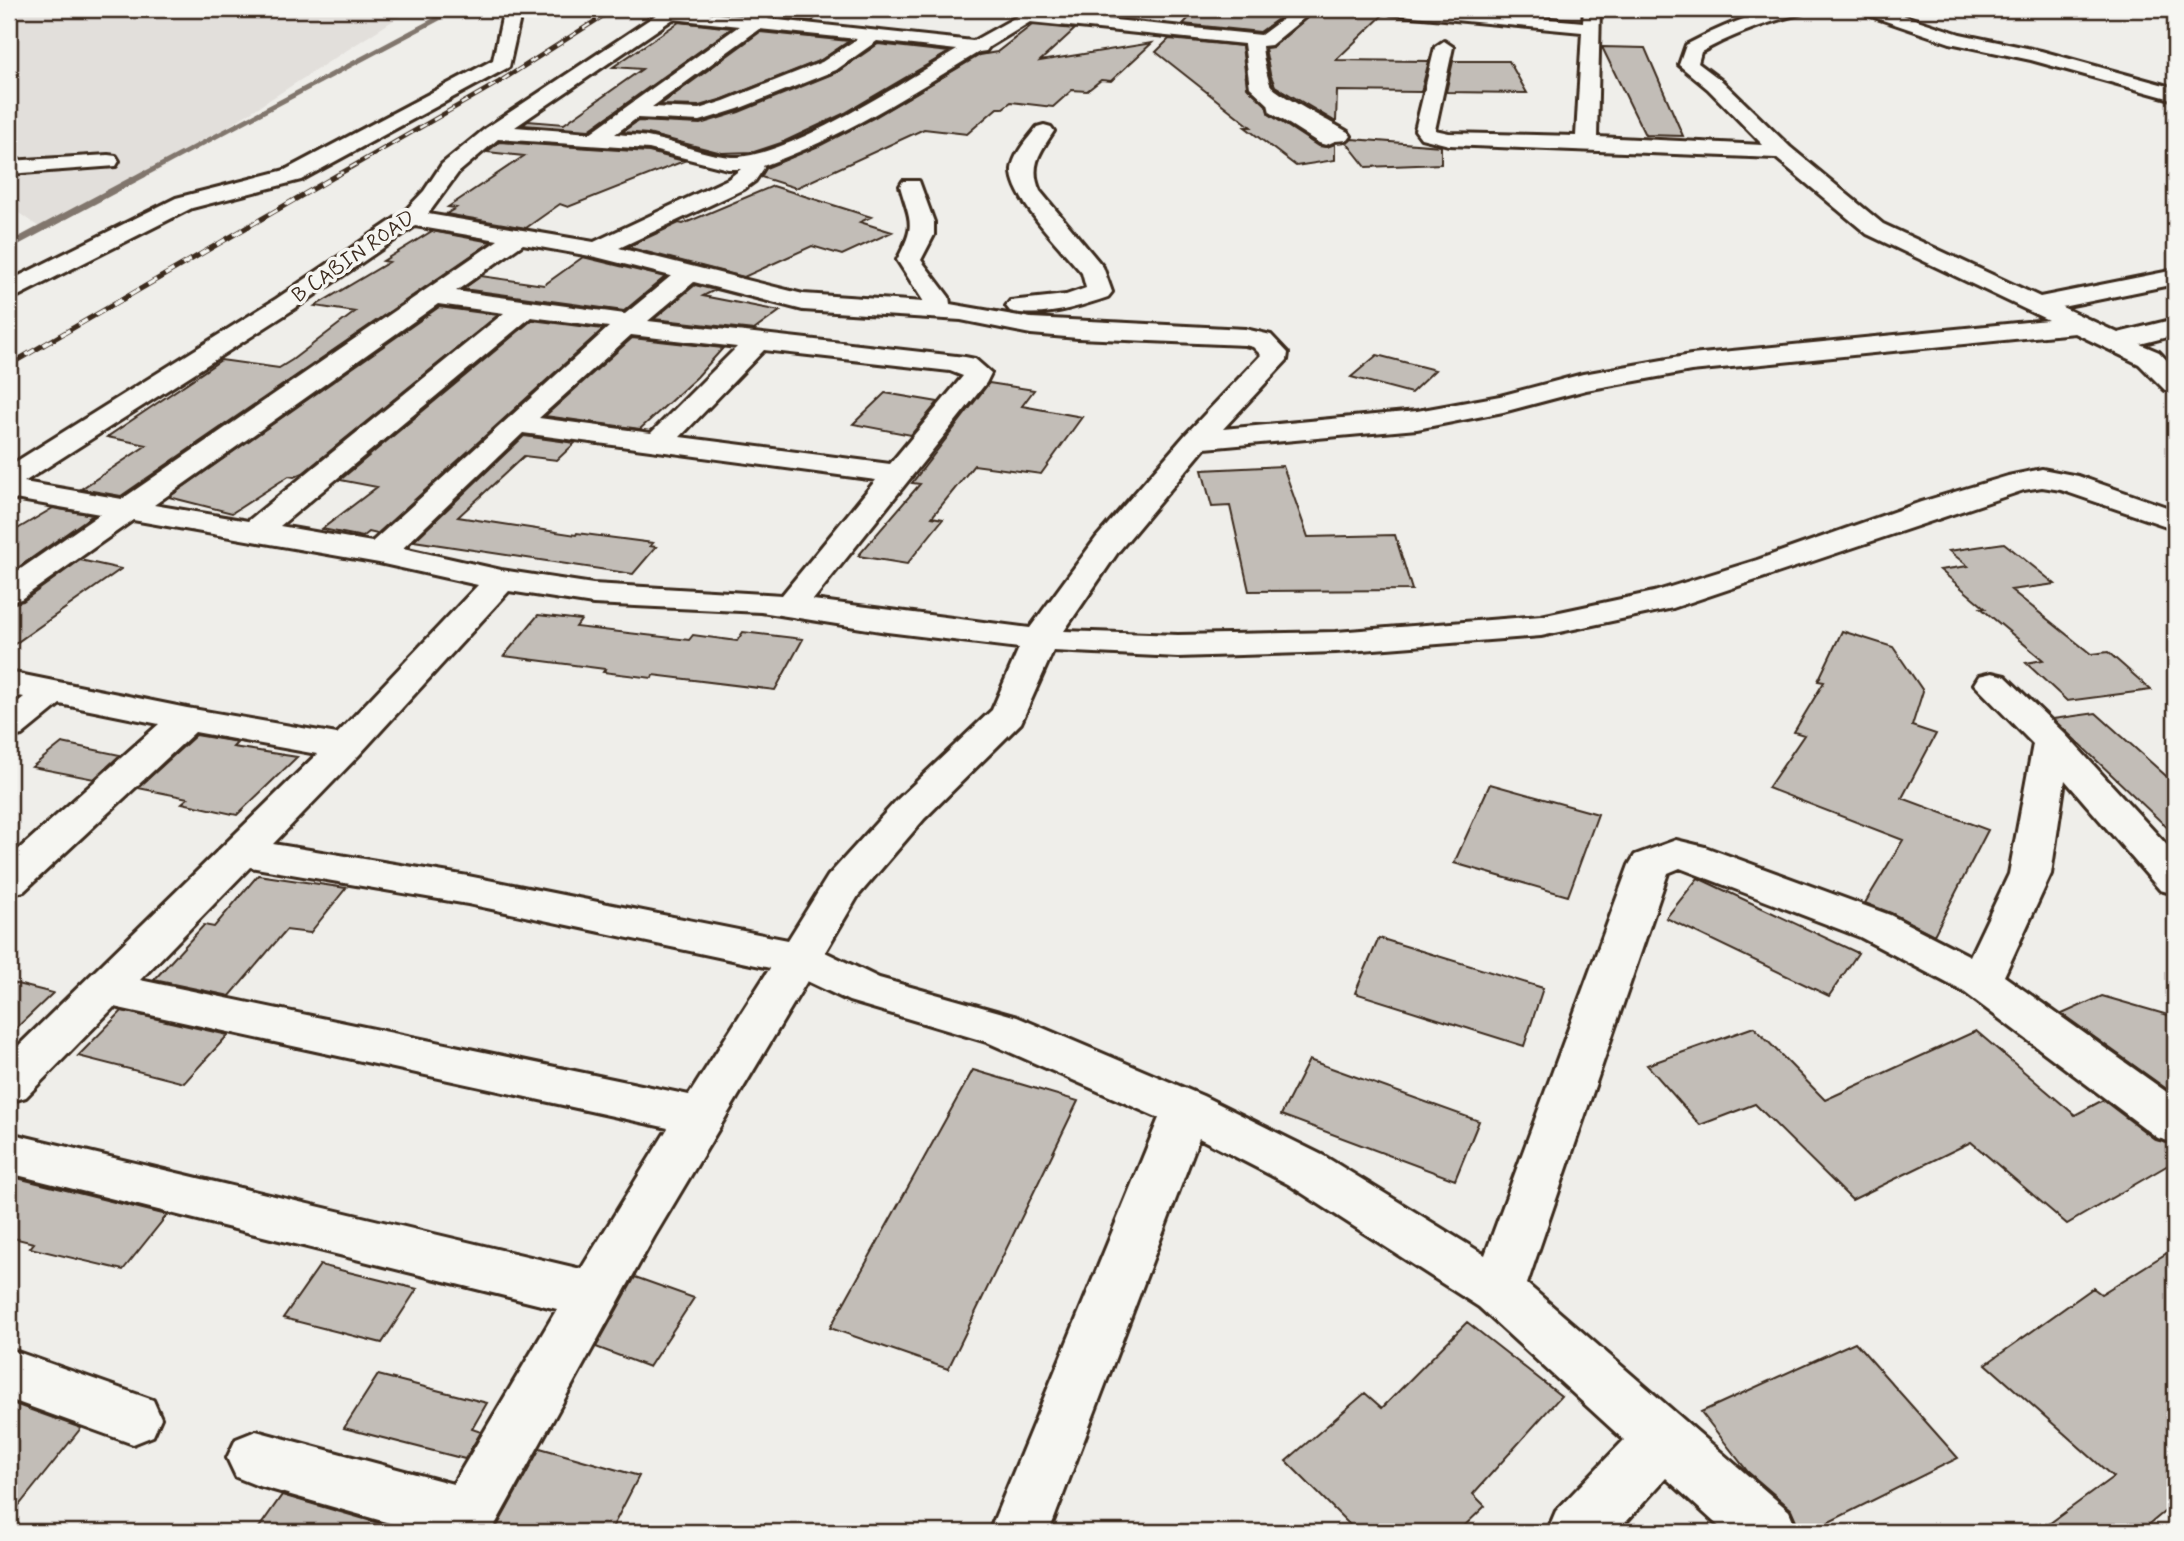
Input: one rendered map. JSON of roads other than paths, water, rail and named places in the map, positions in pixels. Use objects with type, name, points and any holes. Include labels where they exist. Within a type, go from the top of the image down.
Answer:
[{"type":"street","points":[[9,291],[184,203],[293,174],[502,63],[513,9]]},
{"type":"street","points":[[493,132],[649,143],[728,163],[750,163],[787,150],[859,117],[980,47],[1027,16],[1254,41],[1271,38],[1307,9]]},
{"type":"street","points":[[1391,9],[1584,18]]},
{"type":"street","points":[[1797,9],[1776,13],[1718,35],[1693,49],[1688,65],[1714,85],[1782,152],[1875,229],[2148,358],[2175,384]]},
{"type":"street","points":[[1868,9],[1956,39],[2034,55],[2175,94]]},
{"type":"street","points":[[673,11],[761,16],[875,36],[980,47]]},
{"type":"street","name":"B CABIN ROAD","points":[[9,479],[285,304],[411,218],[432,196],[450,169],[493,132],[673,11]]},
{"type":"street","points":[[595,139],[761,16]]},
{"type":"street","points":[[1570,73],[1584,18]]},
{"type":"street","points":[[1572,134],[1584,18]]},
{"type":"street","points":[[633,111],[700,115],[829,65],[875,36]]},
{"type":"street","points":[[1254,41],[1251,53],[1261,75],[1260,87],[1278,103],[1291,106],[1334,138]]},
{"type":"street","points":[[1444,47],[1425,130],[1428,134],[1448,139],[1572,134],[1782,152]]},
{"type":"street","points":[[950,311],[1069,302],[1099,292],[1094,272],[1029,193],[1022,179],[1021,168],[1044,131]]},
{"type":"street","points":[[9,167],[108,162]]},
{"type":"street","points":[[597,250],[736,184],[753,168],[750,163]]},
{"type":"street","points":[[911,186],[922,222],[922,235],[909,260],[936,297],[950,311]]},
{"type":"street","points":[[256,1458],[463,1525],[700,1116],[843,886],[910,810],[1008,715],[1040,640],[1107,545],[1196,440],[1273,360],[1275,353],[1262,341],[1245,337],[1078,330],[1031,326],[950,311],[803,302],[597,250],[411,218]]},
{"type":"street","points":[[9,592],[519,236]]},
{"type":"street","points":[[379,553],[626,324],[690,273]]},
{"type":"street","points":[[2037,305],[2175,277]]},
{"type":"street","points":[[435,296],[626,324],[957,364],[973,369],[977,373],[976,377],[790,607]]},
{"type":"street","points":[[255,531],[526,308]]},
{"type":"street","points":[[1196,440],[1417,420],[1503,404],[1583,382],[1690,363],[2078,325]]},
{"type":"street","points":[[2115,342],[2175,327]]},
{"type":"street","points":[[658,442],[758,341]]},
{"type":"street","points":[[517,424],[898,474]]},
{"type":"street","points":[[9,489],[379,553],[501,580],[593,594],[761,602],[1040,640],[1178,646],[1336,642],[1541,626],[1661,601],[1769,567],[1932,509],[2019,482],[2042,478],[2067,482],[2175,520]]},
{"type":"street","points":[[9,1084],[346,747],[501,580]]},
{"type":"street","points":[[9,683],[187,719],[346,747]]},
{"type":"street","points":[[1992,684],[2052,742],[2175,880]]},
{"type":"street","points":[[9,727],[52,693]]},
{"type":"street","points":[[9,881],[187,719]]},
{"type":"street","points":[[1980,981],[2030,874],[2052,742]]},
{"type":"street","points":[[240,852],[468,890],[799,958],[865,990],[1001,1029],[1186,1109],[1306,1170],[1498,1292],[1768,1532]]},
{"type":"street","points":[[1498,1292],[1650,865],[1676,854],[1691,857],[1875,926],[1980,981],[2175,1124]]},
{"type":"street","points":[[103,988],[700,1116]]},
{"type":"street","points":[[1019,1532],[1186,1109]]},
{"type":"street","points":[[9,1153],[595,1294]]},
{"type":"street","points":[[9,1374],[133,1418]]},
{"type":"street","points":[[1577,1532],[1663,1440]]},
{"type":"waterway","points":[[141,176],[456,9]]},
{"type":"waterway","points":[[9,246],[144,174]]},
{"type":"railway","points":[[336,176],[499,82],[614,9]]},
{"type":"railway","points":[[9,365],[339,174]]}]
